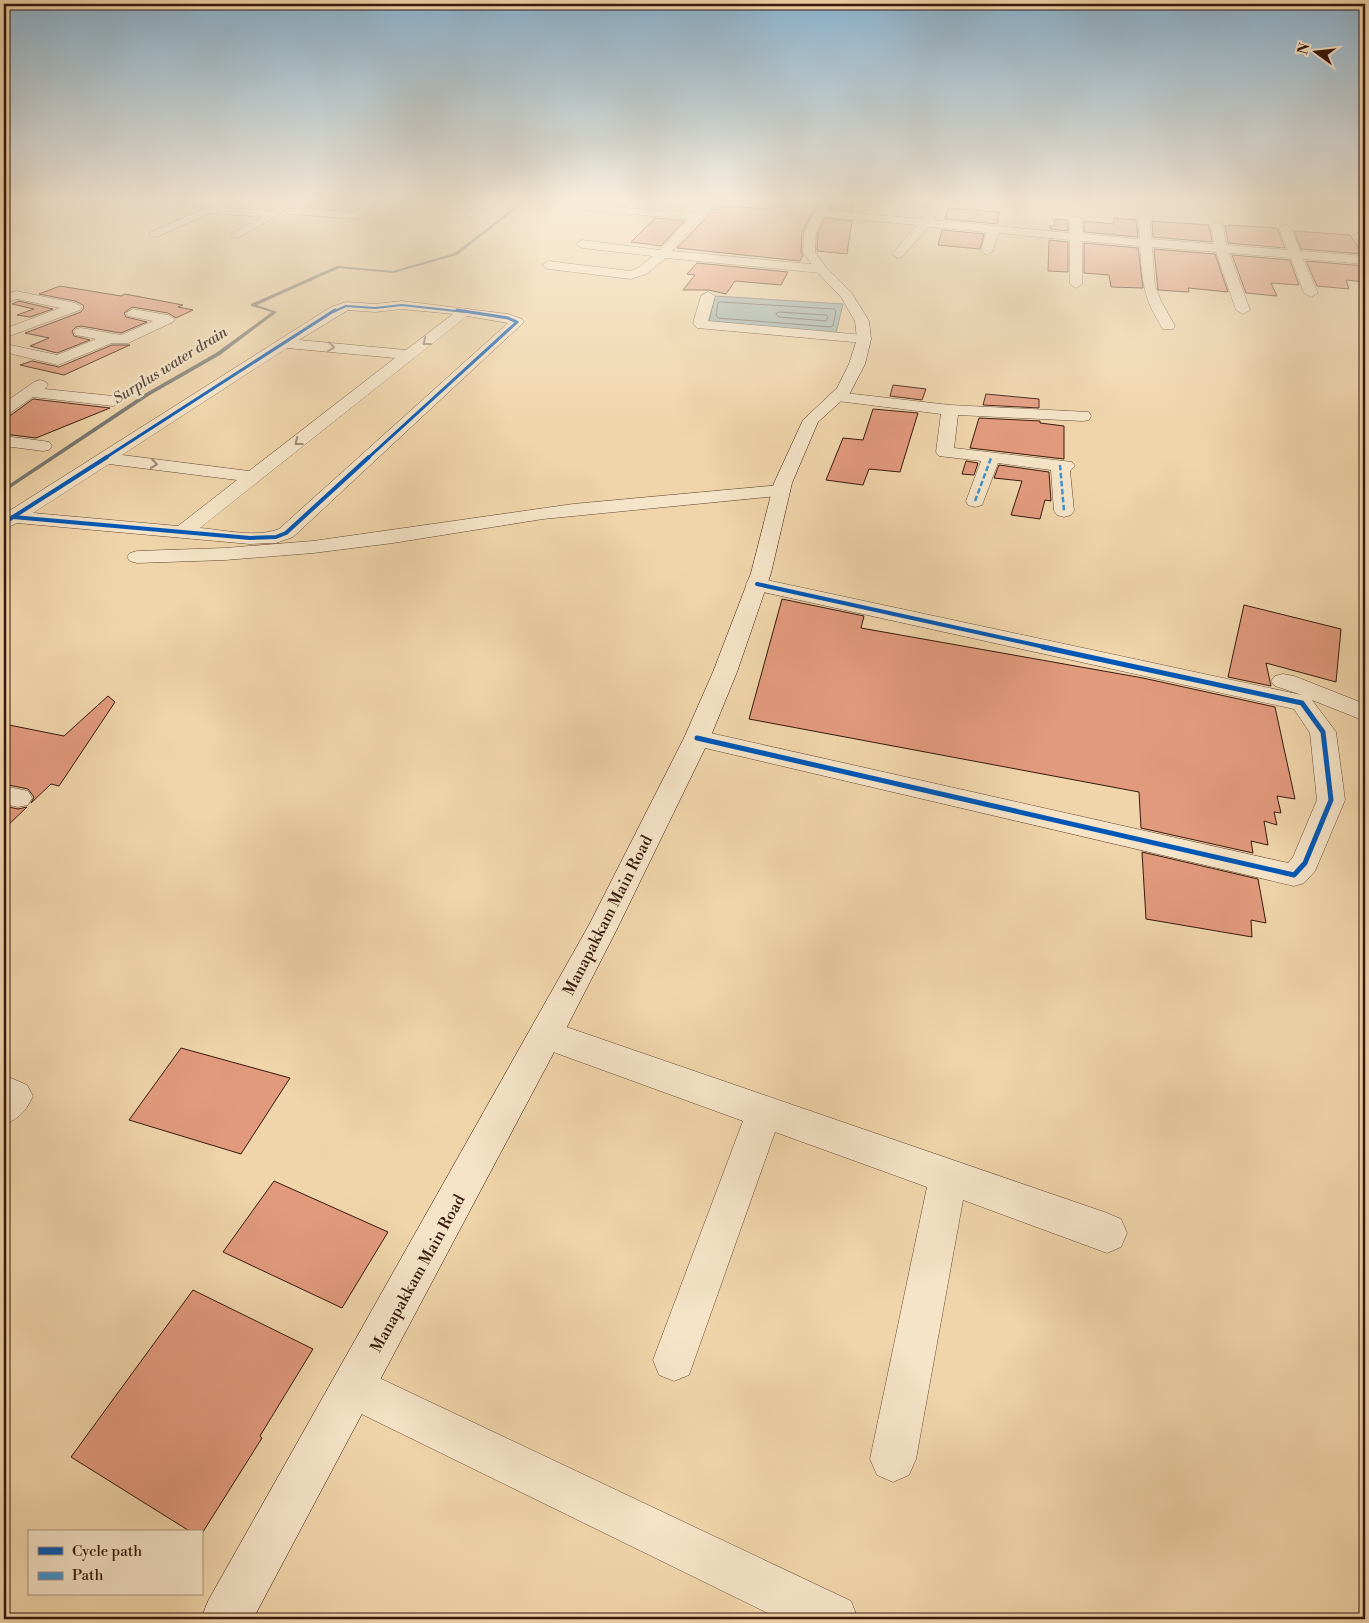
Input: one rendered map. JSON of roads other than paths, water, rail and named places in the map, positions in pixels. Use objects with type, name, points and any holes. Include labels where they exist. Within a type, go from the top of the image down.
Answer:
[{"type":"street","points":[[621,274],[634,274]]},
{"type":"street","name":"Manapakkam Main Road","points":[[226,1619],[546,1035],[601,931],[697,738],[725,672],[759,578],[781,491],[811,420],[844,390],[857,364],[864,339],[862,321],[846,294],[826,274]]},
{"type":"street","points":[[1076,274],[1076,284]]},
{"type":"street","points":[[1148,274],[1149,286],[1154,301],[1168,326]]},
{"type":"street","points":[[1230,274],[1243,310]]},
{"type":"street","points":[[1303,274],[1311,293]]},
{"type":"street","points":[[4,341],[75,307],[8,296]]},
{"type":"street","points":[[708,296],[700,323],[702,325],[864,339]]},
{"type":"street","points":[[402,305],[508,318],[517,322],[286,533],[276,537],[250,538],[9,520],[327,314],[346,306],[375,308],[402,305]]},
{"type":"street","points":[[81,332],[123,340],[168,320],[134,312]]},
{"type":"street","points":[[182,532],[464,312]]},
{"type":"street","points":[[4,341],[58,360],[111,338]]},
{"type":"street","points":[[282,343],[409,355]]},
{"type":"street","points":[[4,410],[36,388],[113,401]]},
{"type":"street","points":[[836,397],[950,410],[1083,416]]},
{"type":"street","points":[[950,410],[945,452],[1063,466],[1064,511]]},
{"type":"street","points":[[4,441],[44,446]]},
{"type":"street","points":[[106,458],[253,477]]},
{"type":"street","points":[[975,501],[991,458]]},
{"type":"street","points":[[137,557],[194,555],[314,546],[370,540],[542,513],[781,491]]},
{"type":"street","points":[[759,578],[1294,683],[1365,713]]},
{"type":"street","points":[[697,738],[1294,874],[1305,863],[1330,800],[1323,732],[1302,703],[759,578]]},
{"type":"street","points":[[546,1035],[1107,1233]]},
{"type":"street","points":[[4,1091],[15,1096],[4,1108]]},
{"type":"street","points":[[674,1360],[764,1112]]},
{"type":"street","points":[[893,1459],[948,1177]]},
{"type":"street","points":[[354,1388],[833,1619]]},
{"type":"water","points":[[715,296],[843,304],[836,333],[709,322]]},
{"type":"waterway","name":"Surplus water drain","points":[[4,490],[148,394],[218,354],[275,312],[253,305],[323,274]]}]
